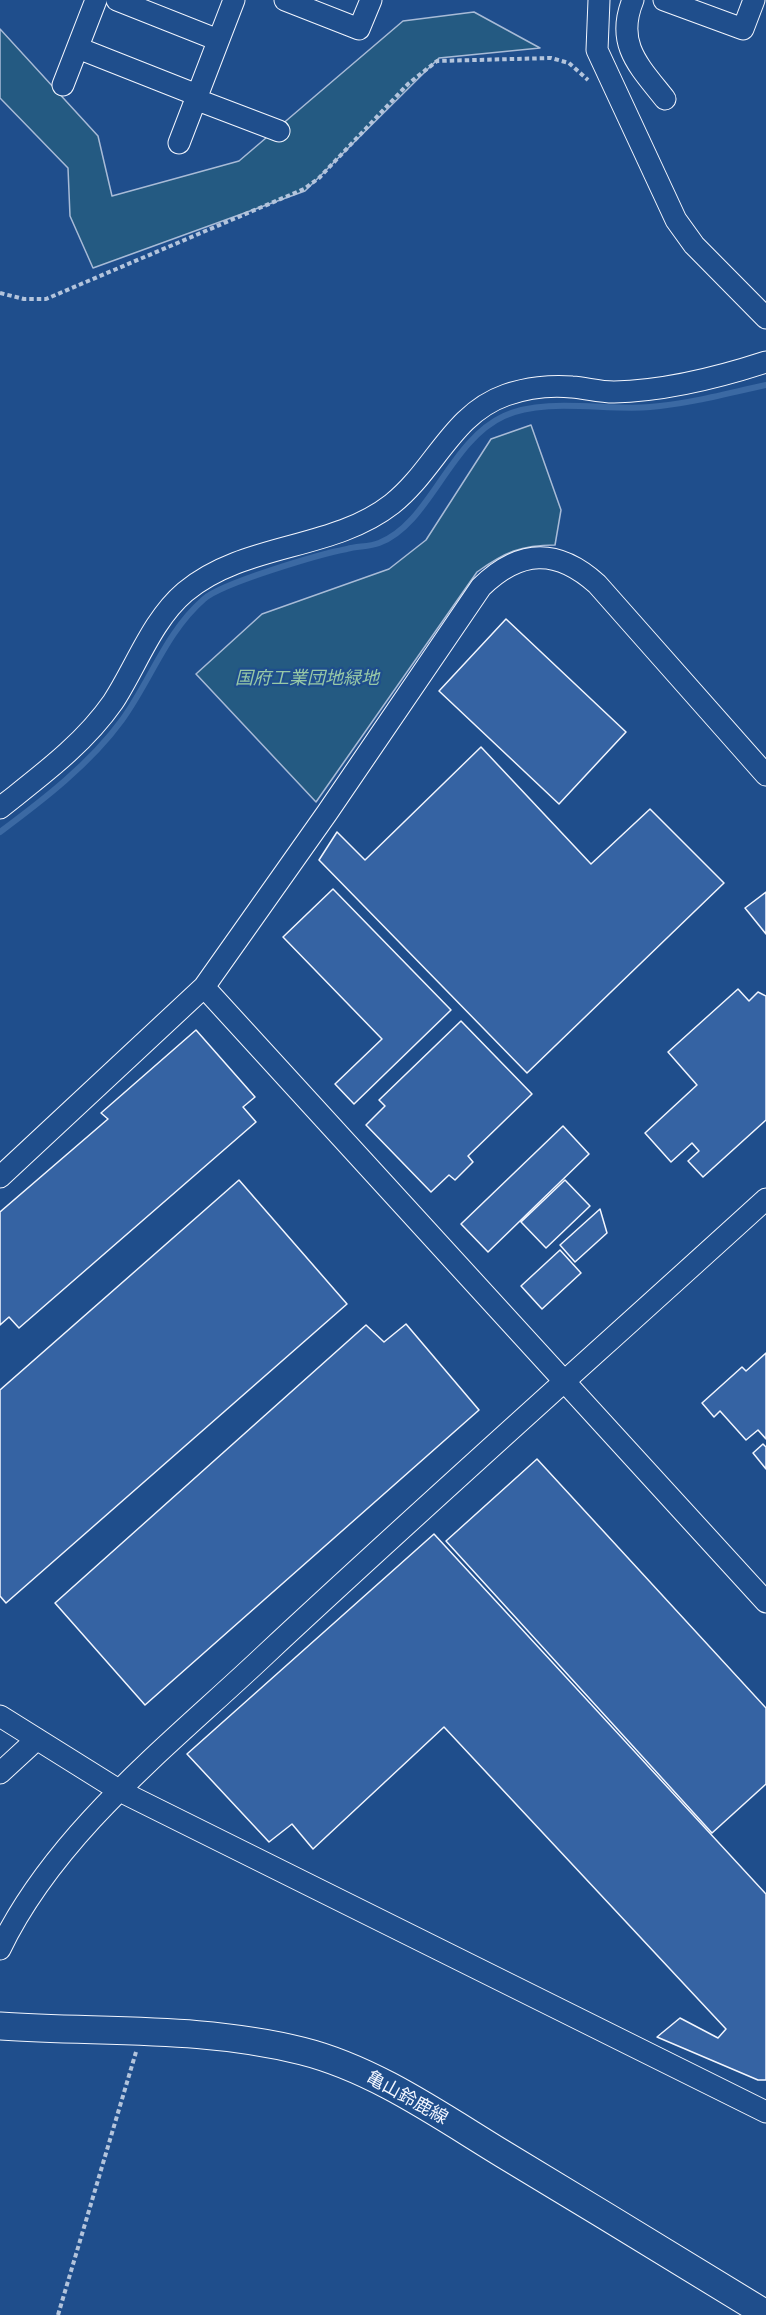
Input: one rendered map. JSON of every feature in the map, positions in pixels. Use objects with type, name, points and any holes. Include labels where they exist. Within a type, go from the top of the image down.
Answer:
[{"type":"main road","name":"亀山鈴鹿線","points":[[0,2026],[142,2031],[248,2039],[304,2051],[348,2066],[453,2124],[766,2314]]},
{"type":"street","points":[[63,85],[96,0]]},
{"type":"street","points":[[117,0],[218,40]]},
{"type":"street","points":[[178,142],[234,0]]},
{"type":"street","points":[[285,0],[359,29],[371,0]]},
{"type":"street","points":[[599,0],[597,50],[676,220],[694,245],[766,318]]},
{"type":"street","points":[[633,0],[625,19],[629,47],[665,99]]},
{"type":"street","points":[[664,0],[743,29],[754,0]]},
{"type":"street","points":[[78,48],[279,131]]},
{"type":"street","points":[[0,808],[91,730],[117,695],[160,623],[184,593],[224,568],[370,519],[394,503],[433,463],[465,419],[482,408],[506,395],[531,389],[571,386],[612,392],[652,388],[693,383],[766,362]]},
{"type":"street","points":[[0,1177],[204,987],[327,813],[481,587],[492,576],[514,563],[548,559],[565,561],[580,569],[597,584],[766,775]]},
{"type":"street","points":[[204,987],[766,1602]]},
{"type":"street","points":[[0,1949],[41,1880],[120,1791],[395,1533],[766,1199]]},
{"type":"street","points":[[0,1716],[120,1791],[766,2112]]},
{"type":"street","points":[[0,1773],[37,1738]]},
{"type":"path","points":[[0,293],[24,299],[46,299],[304,189],[319,178],[408,84],[437,61],[550,58],[577,68],[590,82]]},
{"type":"path","points":[[58,2315],[142,2031]]},
{"type":"green space","points":[[474,12],[540,48],[439,58],[305,191],[93,268],[70,216],[68,168],[0,98],[0,29],[98,136],[112,196],[239,161],[403,21]]},
{"type":"green space","name":"国府工業団地緑地","points":[[531,425],[561,510],[555,545],[532,546],[514,551],[496,559],[477,572],[316,802],[196,674],[262,614],[389,569],[426,540],[491,439]]},
{"type":"building","points":[[506,619],[626,732],[559,804],[439,691]]},
{"type":"building","points":[[481,747],[591,864],[650,809],[724,883],[527,1073],[319,860],[337,832],[365,860]]},
{"type":"building","points":[[333,889],[451,1010],[354,1104],[335,1084],[382,1039],[283,937]]},
{"type":"building","points":[[766,892],[766,934],[745,908]]},
{"type":"building","points":[[738,989],[749,1001],[758,992],[766,996],[766,1120],[703,1177],[688,1161],[699,1151],[692,1143],[671,1162],[645,1133],[697,1085],[668,1052]]},
{"type":"building","points":[[461,1021],[532,1094],[468,1156],[473,1162],[455,1180],[449,1175],[431,1192],[366,1125],[385,1106],[379,1100]]},
{"type":"building","points":[[196,1030],[255,1097],[243,1107],[256,1122],[19,1328],[9,1317],[0,1325],[0,1212],[108,1119],[101,1113]]},
{"type":"building","points":[[563,1126],[589,1154],[488,1252],[461,1224]]},
{"type":"building","points":[[239,1180],[347,1304],[6,1603],[0,1596],[0,1390]]},
{"type":"building","points":[[565,1180],[590,1206],[546,1248],[521,1222]]},
{"type":"building","points":[[600,1209],[607,1233],[575,1262],[560,1245]]},
{"type":"building","points":[[560,1250],[581,1273],[542,1309],[521,1286]]},
{"type":"building","points":[[406,1324],[479,1410],[145,1705],[55,1603],[366,1325],[384,1342]]},
{"type":"building","points":[[766,1353],[766,1439],[758,1430],[746,1440],[720,1411],[714,1417],[702,1403],[742,1367],[746,1371]]},
{"type":"building","points":[[763,1444],[766,1447],[766,1469],[753,1453]]},
{"type":"building","points":[[537,1459],[766,1708],[766,1784],[712,1833],[446,1541]]},
{"type":"building","points":[[434,1534],[766,1894],[766,2080],[758,2080],[657,2037],[680,2018],[718,2038],[726,2029],[444,1727],[313,1849],[292,1824],[269,1842],[187,1754]]},
{"type":"waterway","points":[[0,832],[33,807],[95,752],[122,720],[179,626],[204,599],[230,585],[272,570],[334,552],[379,543],[397,533],[412,519],[468,444],[485,428],[504,416],[538,407],[665,406],[766,385]]}]
